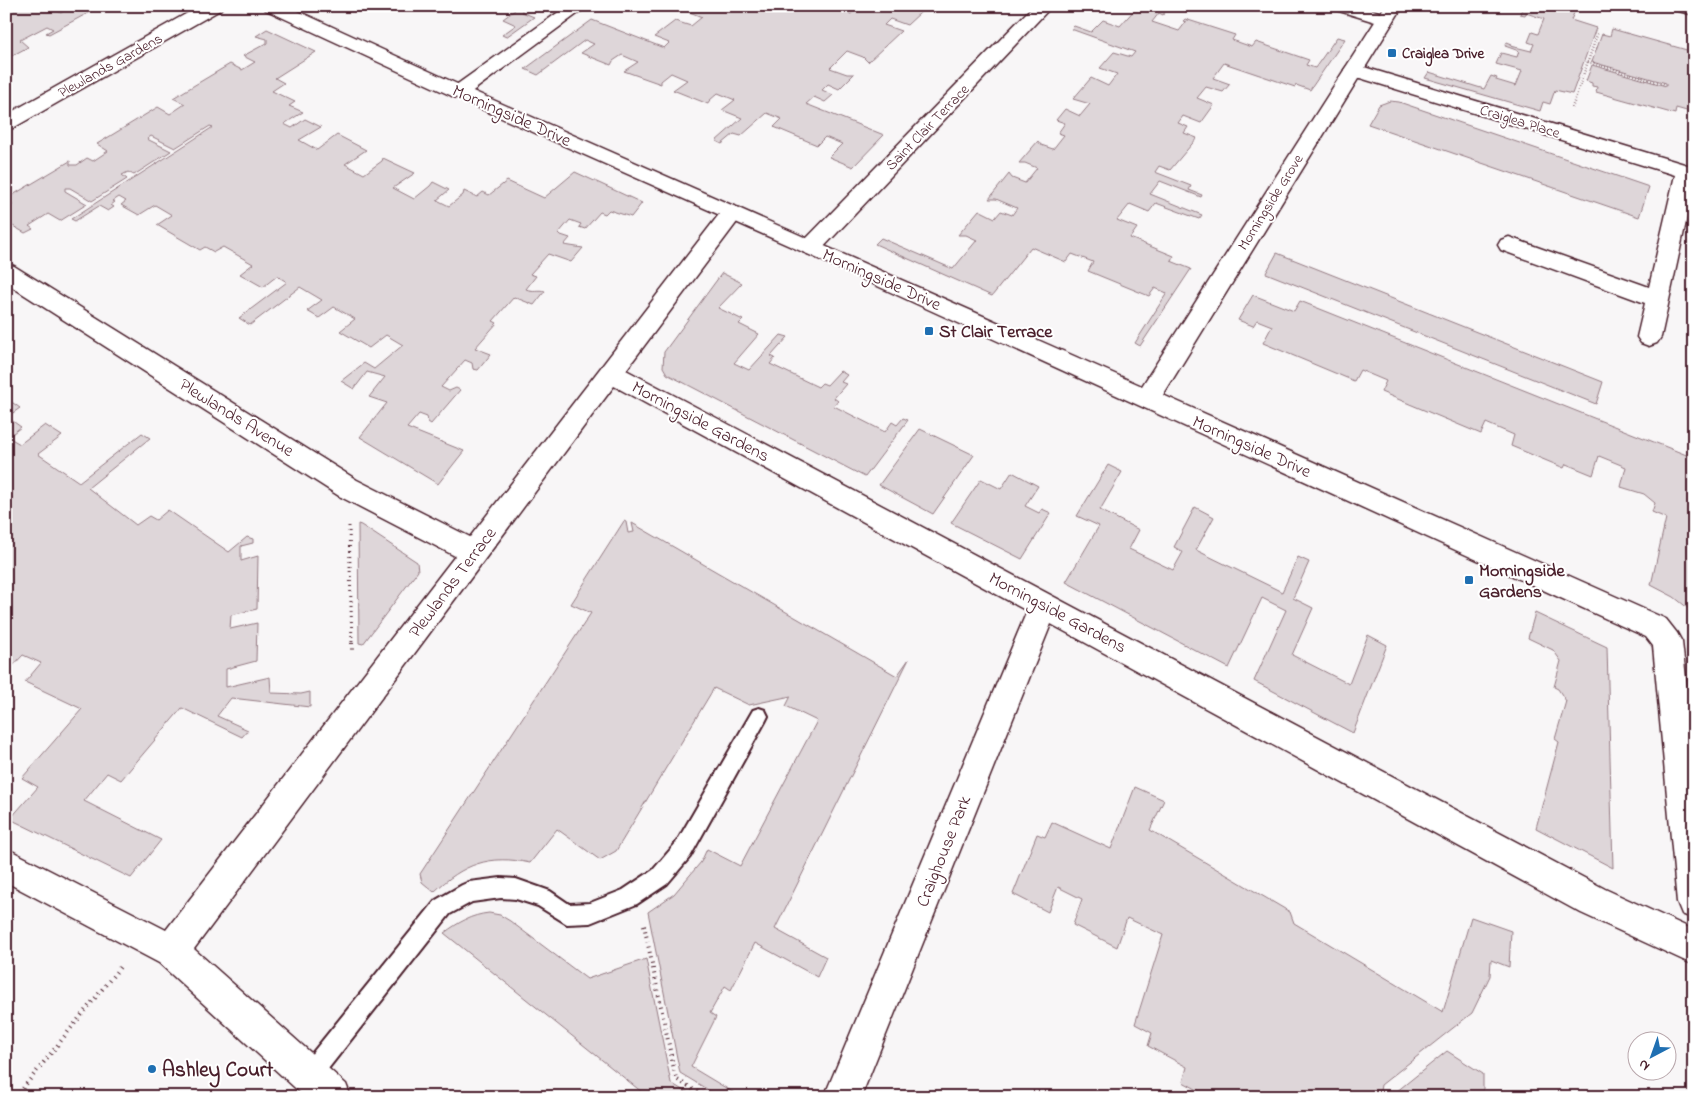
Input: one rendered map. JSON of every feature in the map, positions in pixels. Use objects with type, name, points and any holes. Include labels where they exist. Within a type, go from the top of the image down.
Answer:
[{"type":"street","name":"Plewlands Gardens","points":[[6,124],[214,6]]},
{"type":"street","name":"Morningside Drive","points":[[272,6],[459,92],[811,247],[1656,628],[1667,642],[1694,902]]},
{"type":"street","points":[[459,92],[579,6]]},
{"type":"street","name":"Saint Clair Terrace","points":[[811,247],[1043,6]]},
{"type":"street","points":[[1342,6],[1390,13]]},
{"type":"street","points":[[1681,6],[1694,10]]},
{"type":"street","name":"Morningside Grove","points":[[1147,398],[1390,13]]},
{"type":"street","name":"Craiglea Place","points":[[1354,70],[1690,173],[1648,337]]},
{"type":"street","name":"Plewlands Terrace","points":[[158,944],[354,710],[732,212]]},
{"type":"street","points":[[1509,245],[1658,298]]},
{"type":"street","name":"Plewlands Avenue","points":[[6,272],[348,488],[474,552]]},
{"type":"street","name":"Morningside Gardens","points":[[610,373],[1593,901],[1694,948]]},
{"type":"street","name":"Craighouse Park","points":[[842,1097],[1044,605]]},
{"type":"street","points":[[6,864],[158,944],[321,1086]]},
{"type":"lane","points":[[321,1086],[443,907],[458,897],[485,889],[516,889],[543,898],[567,914],[590,912],[612,906],[637,893],[660,877],[683,850],[758,716]]},
{"type":"path","points":[[1563,134],[1598,32]]},
{"type":"path","points":[[1588,62],[1664,84]]},
{"type":"path","points":[[348,488],[354,710]]},
{"type":"path","points":[[637,893],[676,1079],[706,1097]]},
{"type":"path","points":[[16,1097],[158,944]]},
{"type":"shaded area","points":[[6,6],[48,6],[61,13],[65,10],[57,6],[101,6],[49,34],[46,33],[53,29],[47,26],[20,40],[28,47],[6,59]]},
{"type":"shaded area","points":[[506,6],[515,6],[522,9],[522,12],[534,17],[506,37],[502,35],[516,25],[503,19],[515,10]]},
{"type":"shaded area","points":[[694,6],[831,6],[851,14],[860,6],[904,6],[921,12],[907,25],[890,19],[884,25],[901,31],[868,62],[863,57],[847,51],[830,68],[847,74],[854,74],[839,89],[828,84],[822,90],[833,95],[825,102],[814,97],[806,104],[884,135],[853,167],[829,157],[842,144],[825,137],[817,145],[774,127],[782,119],[767,113],[741,136],[734,134],[722,144],[716,141],[742,118],[722,110],[735,100],[718,93],[708,104],[673,90],[687,80],[671,73],[661,81],[661,84],[624,71],[638,62],[622,55],[613,61],[611,65],[581,53],[594,44],[585,40],[538,75],[525,69],[592,20],[664,48],[669,43],[654,37],[675,21],[691,26],[702,17],[687,11]]},
{"type":"shaded area","points":[[1136,6],[1148,6],[1165,12],[1163,15],[1159,13],[1152,22],[1179,31],[1186,22],[1183,21],[1185,19],[1235,35],[1232,40],[1252,47],[1256,42],[1309,60],[1306,65],[1315,68],[1337,37],[1345,39],[1310,90],[1296,85],[1295,87],[1224,63],[1213,78],[1230,84],[1223,92],[1206,87],[1197,98],[1214,105],[1201,123],[1183,116],[1178,123],[1188,127],[1184,133],[1197,138],[1170,170],[1159,166],[1155,172],[1191,186],[1189,190],[1202,195],[1201,197],[1160,181],[1150,194],[1202,215],[1199,219],[1156,203],[1149,212],[1130,204],[1117,220],[1137,228],[1130,238],[1174,256],[1171,261],[1191,269],[1140,346],[1135,343],[1167,293],[1155,288],[1149,296],[1088,271],[1093,262],[1072,254],[1066,262],[1031,247],[992,296],[875,244],[881,238],[953,269],[977,240],[966,235],[958,235],[979,210],[995,218],[1001,211],[1012,215],[1017,208],[996,199],[989,199],[1009,174],[1012,178],[1025,183],[1037,168],[1025,163],[1019,163],[1038,141],[1041,145],[1053,149],[1064,135],[1058,133],[1065,123],[1056,120],[1065,109],[1080,116],[1090,104],[1073,99],[1091,78],[1108,86],[1117,74],[1100,68],[1114,52],[1131,57],[1135,52],[1071,29],[1074,26],[1091,32],[1103,20],[1120,26]]},
{"type":"shaded area","points":[[1523,6],[1577,6],[1571,20],[1596,28],[1572,94],[1555,90],[1550,104],[1543,102],[1540,111],[1425,78],[1429,72],[1484,89],[1491,76],[1497,78],[1496,80],[1516,86],[1522,71],[1496,64],[1501,53],[1517,57],[1519,51],[1505,46],[1507,42],[1512,44],[1511,46],[1531,51],[1534,44],[1528,42],[1532,32],[1538,34],[1544,19],[1526,13],[1525,15],[1520,14]]},
{"type":"shaded area","points":[[267,29],[316,52],[275,78],[284,83],[272,91],[295,102],[289,106],[303,112],[284,124],[292,128],[305,119],[321,127],[299,140],[317,150],[337,135],[366,150],[345,164],[364,174],[382,161],[383,158],[415,173],[393,188],[414,199],[433,182],[449,190],[437,200],[449,206],[463,195],[464,191],[477,197],[483,192],[489,195],[507,181],[544,198],[575,172],[642,203],[631,217],[609,210],[605,214],[600,212],[585,229],[579,227],[581,224],[570,220],[558,234],[570,238],[564,245],[583,248],[571,262],[548,254],[530,274],[536,276],[526,289],[545,291],[534,305],[514,297],[493,321],[497,323],[475,348],[491,354],[478,370],[473,369],[472,363],[465,360],[441,387],[449,391],[456,388],[460,390],[431,424],[428,422],[427,417],[419,414],[407,428],[464,451],[438,484],[360,437],[387,403],[369,397],[385,377],[367,372],[354,389],[341,381],[364,363],[374,369],[403,345],[386,335],[369,348],[340,331],[355,319],[334,307],[319,318],[307,311],[322,300],[300,287],[250,325],[239,318],[287,282],[277,276],[263,287],[240,274],[253,264],[223,247],[214,252],[205,247],[200,250],[157,225],[172,215],[155,205],[139,215],[121,205],[126,201],[119,197],[111,205],[114,207],[108,211],[99,206],[75,221],[71,219],[213,127],[210,126],[175,148],[151,136],[147,139],[171,151],[134,175],[128,172],[122,175],[127,179],[92,201],[70,188],[65,188],[65,191],[87,204],[60,221],[48,214],[29,226],[33,229],[25,233],[6,222],[6,209],[13,205],[6,199],[70,161],[70,165],[77,165],[87,158],[93,161],[108,151],[97,144],[158,107],[170,114],[185,104],[173,98],[230,64],[242,70],[255,62],[243,56],[267,43],[267,39],[256,36]]},
{"type":"shaded area","points":[[1612,29],[1694,52],[1694,113],[1676,108],[1675,114],[1596,92],[1597,87],[1592,86],[1592,83],[1586,81],[1592,65],[1666,86],[1666,83],[1592,62],[1602,34],[1610,36]]},
{"type":"shaded area","points":[[1390,101],[1399,102],[1649,187],[1639,217],[1368,124],[1379,105]]},
{"type":"shaded area","points":[[1277,253],[1603,382],[1596,404],[1266,273]]},
{"type":"shaded area","points":[[722,273],[742,283],[718,308],[743,320],[739,324],[759,334],[734,363],[749,370],[781,335],[788,337],[771,356],[775,358],[770,364],[818,387],[822,383],[827,385],[840,371],[847,375],[841,382],[846,384],[834,398],[838,401],[834,406],[885,432],[892,422],[897,425],[903,418],[908,420],[865,477],[667,374],[663,367],[664,352]]},
{"type":"shaded area","points":[[1253,295],[1294,311],[1300,301],[1694,458],[1694,613],[1674,597],[1651,585],[1666,518],[1652,512],[1655,503],[1644,494],[1621,487],[1626,467],[1599,456],[1593,475],[1566,464],[1564,468],[1511,446],[1514,435],[1486,423],[1481,434],[1381,392],[1386,381],[1360,370],[1354,381],[1263,343],[1272,326],[1257,320],[1253,326],[1238,320]]},
{"type":"shaded area","points":[[6,398],[20,408],[7,417],[21,427],[8,437],[20,444],[45,425],[62,436],[38,454],[79,482],[142,433],[150,438],[88,488],[136,525],[149,516],[156,520],[168,510],[229,552],[247,537],[253,539],[253,543],[241,546],[241,561],[258,556],[257,609],[231,615],[230,629],[257,623],[256,661],[226,669],[226,687],[270,677],[271,693],[301,694],[310,692],[310,707],[231,698],[217,716],[248,730],[242,737],[182,708],[121,780],[107,773],[84,801],[161,840],[131,878],[10,819],[38,787],[22,778],[82,709],[25,682],[41,663],[23,655],[6,673]]},
{"type":"shaded area","points":[[920,429],[974,455],[933,514],[879,485]]},
{"type":"shaded area","points":[[1108,465],[1122,472],[1100,510],[1139,530],[1129,549],[1173,570],[1183,552],[1174,547],[1195,507],[1214,517],[1196,550],[1282,592],[1298,557],[1309,562],[1293,598],[1313,608],[1292,655],[1349,684],[1368,635],[1387,645],[1353,733],[1254,681],[1286,610],[1262,598],[1229,668],[1066,582],[1099,526],[1077,516]]},
{"type":"shaded area","points":[[1012,472],[1038,486],[1025,506],[1039,513],[1042,509],[1051,513],[1022,559],[951,523],[981,479],[1001,489]]},
{"type":"shaded area","points":[[624,521],[626,522],[628,533],[634,532],[632,523],[897,676],[909,659],[775,929],[826,957],[817,977],[755,943],[731,990],[725,986],[710,1013],[716,1017],[691,1067],[741,1097],[720,1097],[680,1073],[648,912],[674,894],[701,862],[707,849],[740,866],[817,721],[786,706],[791,696],[749,705],[714,688],[616,851],[600,860],[557,829],[530,863],[502,860],[478,864],[456,874],[434,892],[422,882],[420,874],[591,613],[571,604]]},
{"type":"shaded area","points":[[358,524],[417,562],[418,571],[363,644],[359,643]]},
{"type":"shaded area","points":[[1535,613],[1607,647],[1613,868],[1536,828],[1559,742],[1555,739],[1566,701],[1558,689],[1554,687],[1561,661],[1553,650],[1528,638]]},
{"type":"shaded area","points":[[1135,787],[1164,800],[1150,830],[1290,912],[1294,923],[1443,1012],[1471,917],[1511,931],[1509,967],[1491,960],[1490,976],[1472,1013],[1381,1085],[1379,1097],[1211,1097],[1183,1082],[1187,1067],[1148,1046],[1152,1033],[1135,1024],[1163,935],[1127,918],[1117,947],[1073,925],[1082,899],[1058,887],[1048,912],[1013,894],[1037,834],[1045,837],[1052,822],[1111,849]]},
{"type":"shaded area","points":[[489,913],[500,915],[510,921],[587,979],[646,959],[671,1083],[694,1097],[648,1097],[444,933],[476,915]]},
{"type":"shaded area","points":[[1447,1051],[1483,1074],[1483,1094],[1490,1097],[1396,1097],[1396,1092]]},
{"type":"place","name":"Craiglea Drive","points":[[1392,53]]},
{"type":"place","name":"St Clair Terrace","points":[[929,331]]},
{"type":"place","name":"Morningside Gardens","points":[[1469,580]]},
{"type":"place","name":"Ashley Court","points":[[152,1069]]}]
